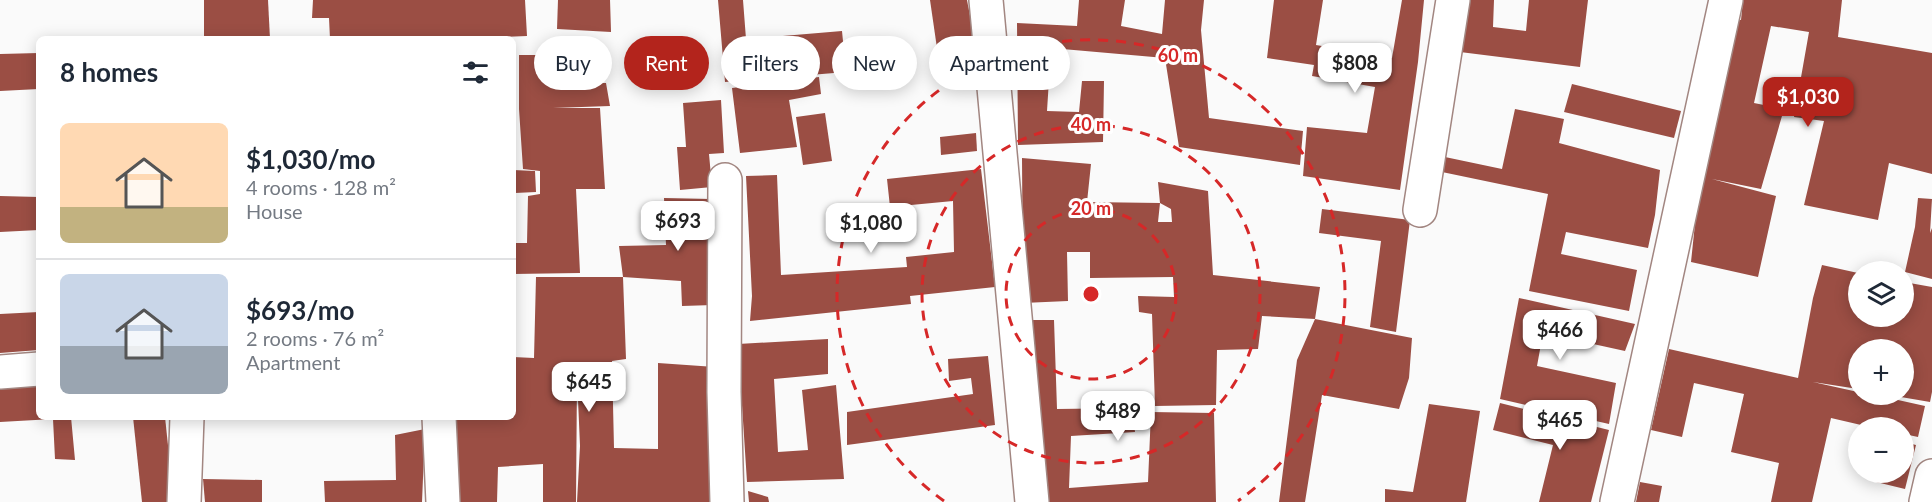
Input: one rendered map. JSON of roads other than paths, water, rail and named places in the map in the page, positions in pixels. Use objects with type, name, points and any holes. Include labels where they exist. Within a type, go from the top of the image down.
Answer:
[{"type":"street","points":[[986,0],[1032,502]]},
{"type":"street","points":[[1420,210],[1453,0]]},
{"type":"street","points":[[1617,502],[1726,0]]},
{"type":"street","points":[[725,180],[724,392],[727,502]]},
{"type":"street","points":[[0,372],[36,369]]},
{"type":"street","points":[[184,502],[187,420]]},
{"type":"street","points":[[440,420],[443,502]]},
{"type":"street","points":[[1926,502],[1932,476]]}]
